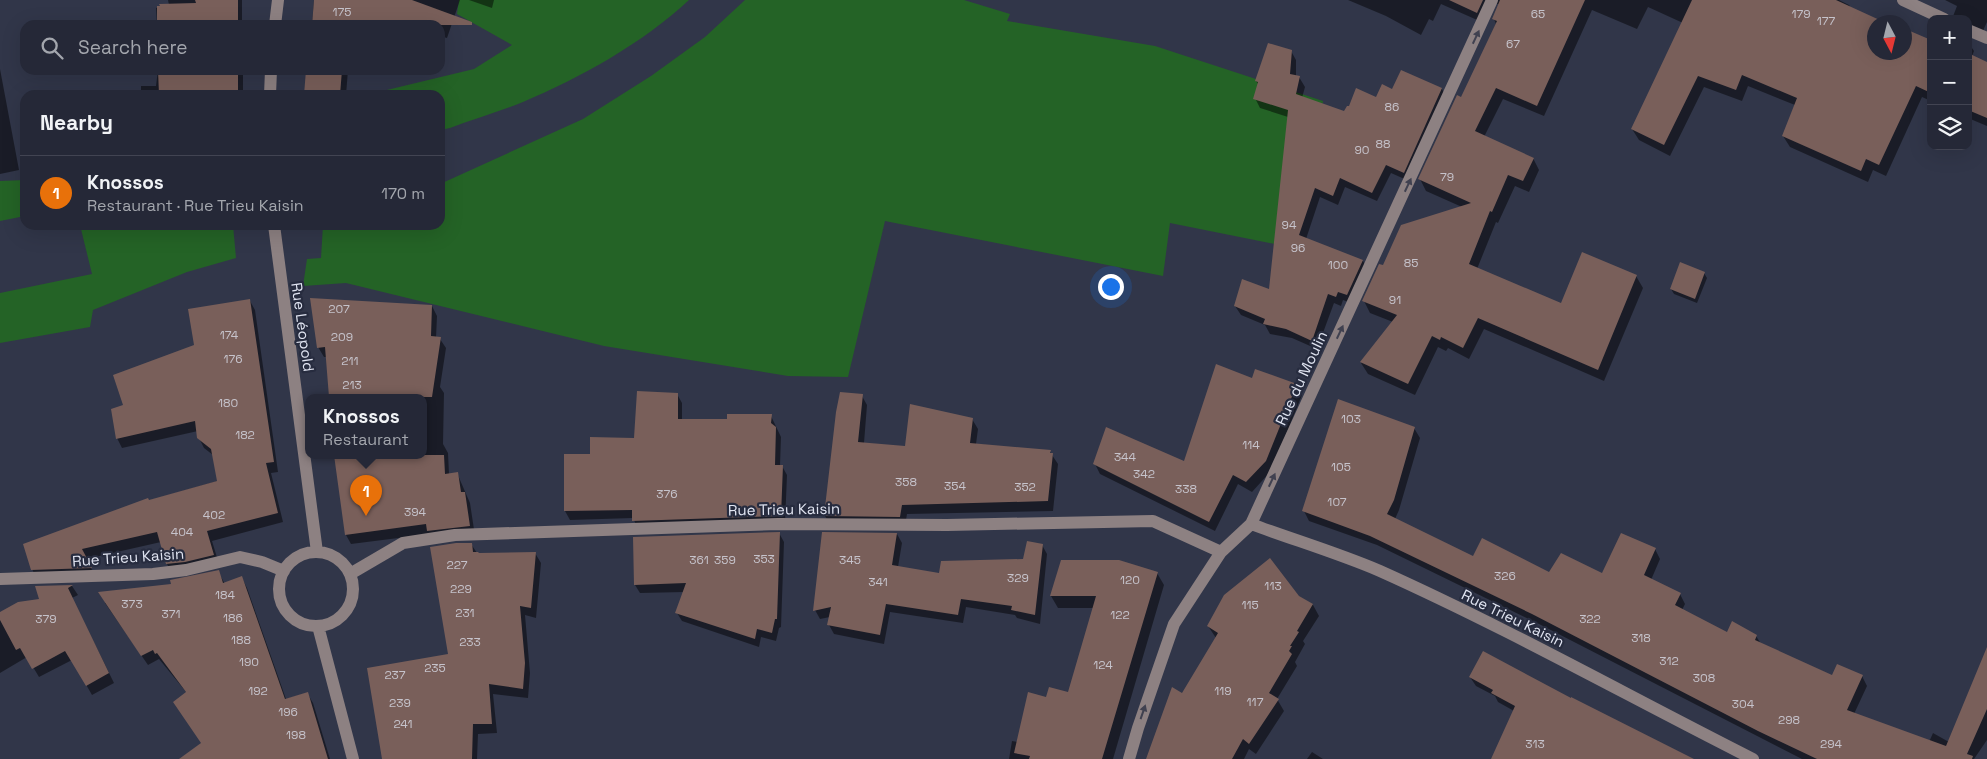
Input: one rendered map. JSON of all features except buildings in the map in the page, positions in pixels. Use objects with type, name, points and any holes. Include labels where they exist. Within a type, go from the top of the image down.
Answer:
[{"type":"street","points":[[276,20],[278,0]]},
{"type":"street","name":"Rue du Moulin","points":[[1129,759],[1174,624],[1221,552],[1252,524],[1492,0]]},
{"type":"street","points":[[1903,0],[1935,15]]},
{"type":"street","points":[[1972,32],[1987,38]]},
{"type":"street","points":[[270,90],[271,75]]},
{"type":"street","name":"Rue Léopold","points":[[274,230],[305,458]]},
{"type":"street","name":"Rue Léopold","points":[[305,459],[318,552]]},
{"type":"street","name":"Rue Trieu Kaisin","points":[[350,574],[403,543],[455,535],[778,524],[947,525],[1153,521],[1221,552]]},
{"type":"street","name":"Rue Trieu Kaisin","points":[[1252,524],[1378,571],[1413,587],[1517,636],[1753,759]]},
{"type":"street","points":[[318,552],[337,558],[345,566],[353,584],[353,594],[345,613],[338,620],[318,626],[296,621],[288,613],[279,593],[280,581],[284,571],[298,557],[318,552]]},
{"type":"street","name":"Rue Trieu Kaisin","points":[[0,579],[152,574],[186,570],[240,557],[262,562],[284,571]]},
{"type":"street","points":[[318,626],[353,759]]},
{"type":"green space","points":[[459,0],[689,0],[652,31],[588,71],[523,102],[445,129],[445,90],[387,90],[474,69],[512,45],[457,14]]},
{"type":"green space","points":[[745,0],[964,0],[1010,14],[1007,21],[1155,46],[1323,101],[1318,136],[1275,244],[1170,223],[1163,276],[885,221],[848,377],[788,376],[604,346],[346,283],[303,286],[307,259],[321,258],[323,230],[445,230],[445,182],[583,119],[651,76],[705,37]]},
{"type":"green space","points":[[20,180],[20,217],[0,221],[0,181]]},
{"type":"green space","points":[[81,230],[233,230],[236,258],[187,272],[93,310],[90,327],[0,343],[0,293],[92,274]]},
{"type":"place","name":"Knossos","points":[[366,516]]}]
